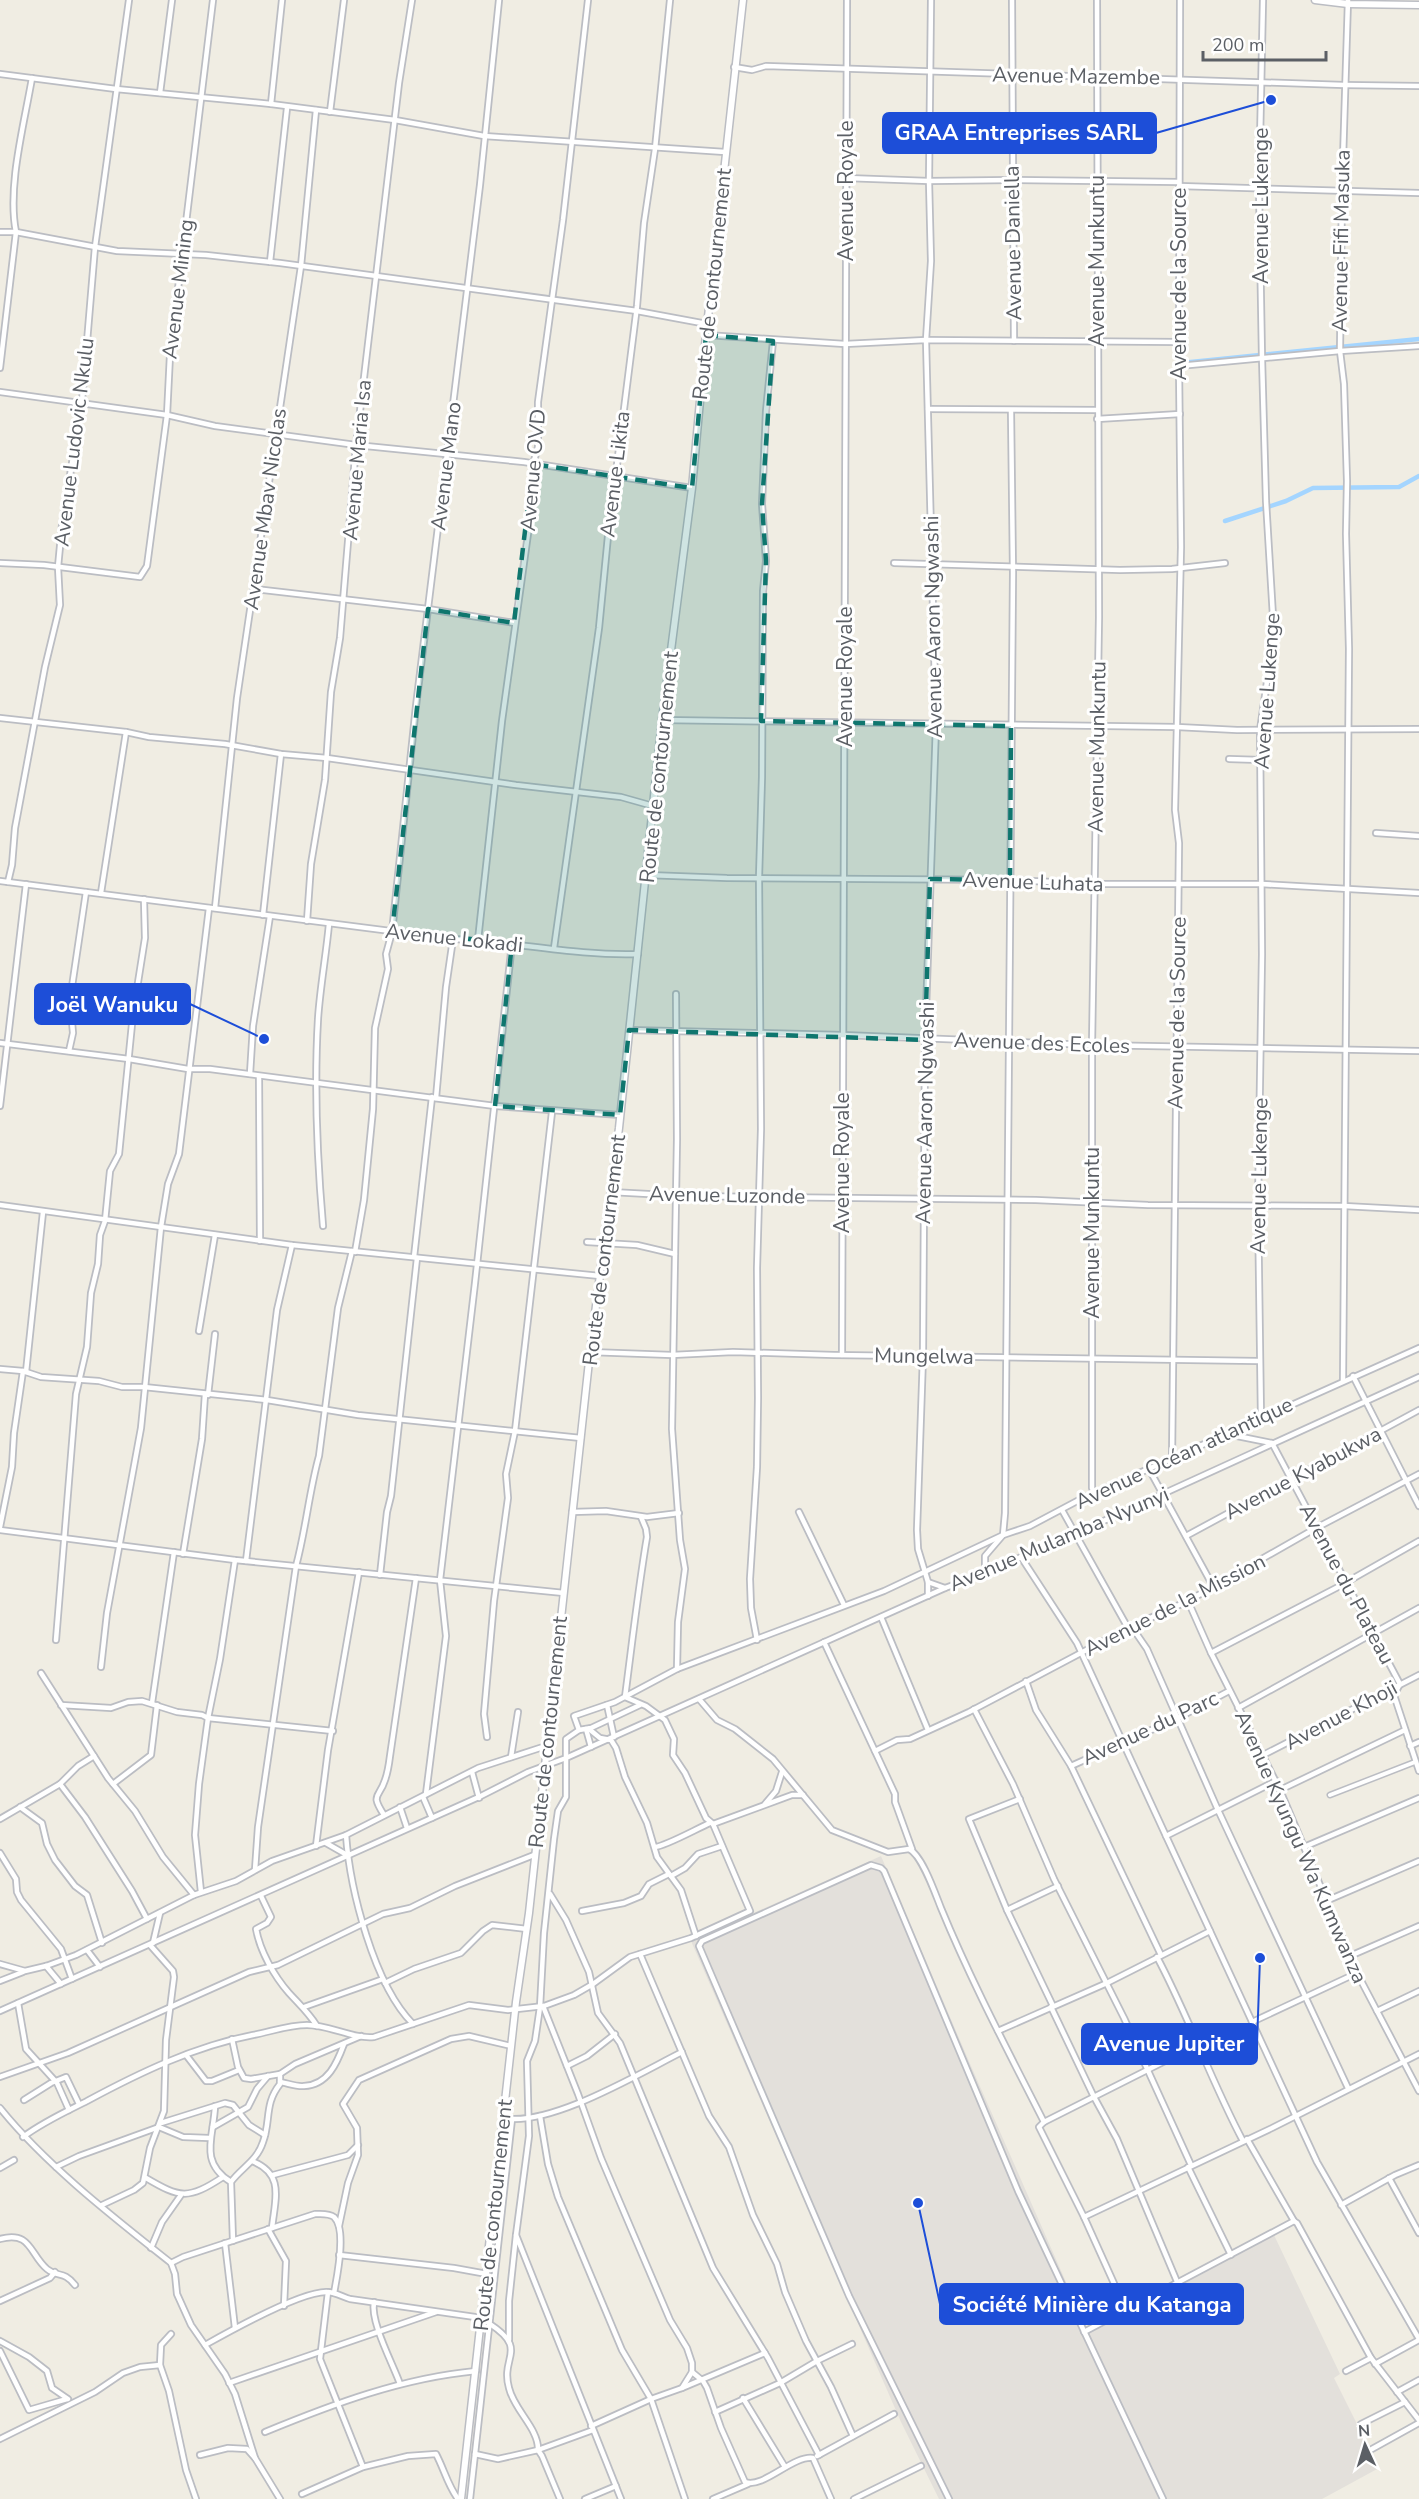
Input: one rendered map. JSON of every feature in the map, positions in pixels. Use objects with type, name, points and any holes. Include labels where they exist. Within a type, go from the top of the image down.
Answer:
[{"type":"street","name":"Avenue Ludovic Nkulu","points":[[8,882],[15,828],[60,605],[58,567],[82,401],[95,247],[129,0]]},
{"type":"street","points":[[160,93],[172,0]]},
{"type":"street","name":"Avenue Mining","points":[[58,567],[140,577],[147,566],[167,415],[169,364],[213,0]]},
{"type":"street","points":[[271,104],[282,0]]},
{"type":"street","points":[[330,112],[344,0]]},
{"type":"street","name":"Avenue Maria Isa","points":[[307,921],[311,864],[327,758],[331,692],[344,599],[356,445],[395,120],[412,0]]},
{"type":"street","name":"Avenue Mano","points":[[255,1870],[258,1827],[296,1566],[303,1542],[314,1473],[319,1456],[338,1308],[364,1200],[375,1028],[388,969],[386,954],[392,932],[428,609],[468,287],[499,0]]},
{"type":"street","name":"Avenue OVD","points":[[478,940],[495,782],[531,512],[533,464],[538,447],[538,402],[588,0]]},
{"type":"street","name":"Avenue Likita","points":[[554,948],[590,697],[636,311],[644,223],[655,149],[670,0]]},
{"type":"street","name":"Route de contournement","points":[[459,2499],[476,2371],[590,1352],[612,1192],[662,720],[692,488],[707,324],[743,0]]},
{"type":"street","name":"Avenue Royale","points":[[842,1355],[848,0]]},
{"type":"street","name":"Avenue Aaron Ngwashi","points":[[928,1582],[918,1549],[917,1530],[923,1356],[926,1040],[936,725],[926,340],[931,261],[928,181],[931,0]]},
{"type":"street","name":"Avenue Daniella","points":[[1012,0],[1011,180],[1014,341]]},
{"type":"street","name":"Avenue Munkuntu","points":[[1094,1493],[1092,1488],[1092,1046],[1098,569],[1097,0]]},
{"type":"street","name":"Avenue de la Source","points":[[1172,1459],[1179,829],[1175,810],[1181,568],[1180,0]]},
{"type":"street","name":"Avenue Lukenge","points":[[1261,1418],[1258,1361],[1261,1048],[1260,730],[1274,633],[1266,512],[1259,188],[1263,0]]},
{"type":"street","points":[[1315,0],[1419,4]]},
{"type":"street","name":"Avenue Fifi Masuka","points":[[1342,1381],[1348,731],[1347,482],[1344,376],[1340,351],[1344,85],[1348,2]]},
{"type":"street","name":"Avenue Mazembe","points":[[734,67],[752,70],[766,66],[1419,86]]},
{"type":"street","points":[[0,74],[116,89],[271,104],[287,108],[395,120],[484,136],[725,152]]},
{"type":"street","points":[[0,368],[16,232],[12,214],[13,189],[32,78]]},
{"type":"street","points":[[270,262],[287,108]]},
{"type":"street","name":"Avenue Mbav Nicolas","points":[[100,1667],[119,1545],[141,1428],[161,1227],[168,1184],[179,1154],[188,1069],[212,908],[241,670],[255,589],[275,434],[301,266],[316,110]]},
{"type":"street","points":[[846,178],[1179,184],[1419,193]]},
{"type":"street","points":[[0,232],[16,232],[117,251],[206,255],[468,287],[552,301],[636,311],[707,324]]},
{"type":"street","points":[[706,335],[845,344],[926,340],[1179,342]]},
{"type":"street","points":[[757,1640],[751,1608],[750,1579],[757,1467],[758,1196],[761,1129],[759,878],[763,591],[766,561],[762,504],[766,411],[773,340]]},
{"type":"street","points":[[1179,366],[1419,346]]},
{"type":"street","points":[[0,392],[82,401],[167,415],[215,426],[356,445],[533,464],[692,488]]},
{"type":"street","points":[[928,409],[1097,410]]},
{"type":"street","points":[[985,1572],[983,1563],[987,1552],[1003,1535],[1007,1357],[1013,568],[1011,411]]},
{"type":"street","points":[[1097,419],[1180,414]]},
{"type":"street","points":[[0,563],[58,567]]},
{"type":"street","points":[[894,563],[932,566],[1098,569],[1181,568],[1225,563]]},
{"type":"street","points":[[255,589],[428,609],[515,624]]},
{"type":"street","points":[[0,718],[232,745],[495,782],[621,797],[654,807]]},
{"type":"street","points":[[662,720],[1260,730],[1419,729]]},
{"type":"street","points":[[101,893],[126,732]]},
{"type":"street","points":[[263,915],[281,753]]},
{"type":"street","points":[[1229,759],[1261,760]]},
{"type":"street","points":[[1376,833],[1419,836]]},
{"type":"street","name":"Avenue Luhata","points":[[647,875],[1010,880],[1095,884],[1261,884],[1419,893]]},
{"type":"street","name":"Avenue Lokadi","points":[[0,881],[453,939],[512,943],[603,954],[638,954]]},
{"type":"street","points":[[0,1106],[26,884]]},
{"type":"street","points":[[69,1052],[73,1033],[70,1000],[86,892]]},
{"type":"street","points":[[57,1640],[76,1394],[87,1347],[91,1293],[98,1264],[98,1244],[105,1221],[110,1171],[119,1154],[134,1006],[145,938],[144,899]]},
{"type":"street","points":[[250,1074],[253,1026],[270,916]]},
{"type":"street","points":[[323,1226],[317,1152],[316,1083],[318,1015],[329,924]]},
{"type":"street","points":[[380,1575],[453,939]]},
{"type":"street","points":[[432,1818],[424,1796],[446,1636],[440,1580],[478,1263],[512,943]]},
{"type":"street","points":[[579,1730],[574,1716],[625,1697],[676,1669],[678,1622],[685,1569],[680,1540],[672,1429],[676,1195],[676,994]]},
{"type":"street","name":"Avenue des Ecoles","points":[[629,1030],[843,1035],[1092,1046],[1419,1051]]},
{"type":"street","points":[[0,1043],[129,1059],[188,1069],[250,1074],[495,1106],[552,1112],[620,1115]]},
{"type":"street","points":[[259,1076],[260,1241]]},
{"type":"street","points":[[487,1737],[484,1714],[496,1586],[505,1506],[508,1498],[506,1474],[515,1431],[552,1112]]},
{"type":"street","name":"Avenue Luzonde","points":[[612,1192],[1093,1203],[1344,1206],[1419,1210]]},
{"type":"street","points":[[0,1205],[292,1245],[600,1276]]},
{"type":"street","points":[[43,1212],[25,1372],[14,1433],[12,1467],[0,1529],[235,1560],[564,1593]]},
{"type":"street","points":[[199,1331],[215,1235]]},
{"type":"street","points":[[587,1242],[637,1245],[675,1254]]},
{"type":"street","points":[[246,1561],[278,1301],[292,1245]]},
{"type":"street","points":[[183,1554],[202,1439],[215,1334]]},
{"type":"street","name":"Avenue Océan atlantique","points":[[676,1669],[757,1640],[924,1572],[1003,1535],[1030,1526],[1094,1493],[1419,1348]]},
{"type":"street","name":"Mungelwa","points":[[590,1352],[672,1355],[758,1353],[1258,1361]]},
{"type":"street","points":[[0,1369],[25,1372],[41,1377],[81,1378],[122,1387],[144,1387],[267,1400],[324,1410],[580,1438]]},
{"type":"street","points":[[1353,1376],[1419,1506]]},
{"type":"street","name":"Avenue Mulamba Nyunyi","points":[[566,1758],[945,1588],[1075,1534],[1419,1377]]},
{"type":"street","name":"Avenue Kyabukwa","points":[[1186,1536],[1419,1410]]},
{"type":"street","points":[[1226,1434],[1272,1443]]},
{"type":"street","name":"Avenue du Plateau","points":[[1272,1443],[1401,1684],[1394,1695],[1419,1771]]},
{"type":"street","points":[[1149,1469],[1214,1588]]},
{"type":"street","name":"Avenue de la Mission","points":[[875,1751],[897,1740],[909,1739],[974,1709],[1128,1628],[1214,1588],[1318,1527],[1419,1474]]},
{"type":"street","points":[[1062,1510],[1128,1628],[1136,1633],[1147,1648],[1218,1809],[1348,2088]]},
{"type":"street","points":[[573,1512],[606,1511],[641,1517],[679,1513]]},
{"type":"street","points":[[799,1512],[844,1605]]},
{"type":"street","points":[[625,1697],[647,1537],[641,1517]]},
{"type":"street","points":[[1211,1653],[1419,1541]]},
{"type":"street","points":[[972,1549],[987,1552]]},
{"type":"street","points":[[113,1784],[152,1755],[154,1705],[174,1552]]},
{"type":"street","points":[[1021,1557],[1082,1653],[1295,2116],[1341,2205],[1419,2339],[1375,2364]]},
{"type":"street","points":[[201,1892],[196,1857],[196,1824],[208,1718],[220,1659],[235,1560]]},
{"type":"street","points":[[316,1846],[328,1750],[359,1572]]},
{"type":"street","points":[[384,1815],[377,1803],[376,1794],[385,1780],[390,1756],[416,1578]]},
{"type":"street","points":[[928,1596],[928,1582],[945,1588]]},
{"type":"street","name":"Avenue Kyungu Wa Kumwanza","points":[[1188,1601],[1229,1690],[1276,1781],[1358,1973],[1419,2091]]},
{"type":"street","points":[[1238,1708],[1419,1608]]},
{"type":"street","points":[[881,1617],[928,1730]]},
{"type":"street","points":[[824,1642],[895,1794],[895,1802],[912,1849],[925,1871],[965,1966],[1044,2122]]},
{"type":"street","points":[[41,1674],[93,1756],[135,1811],[163,1857],[194,1895]]},
{"type":"street","name":"Avenue Khoji","points":[[1263,1755],[1419,1675]]},
{"type":"street","points":[[1026,1681],[1036,1710],[1071,1766],[1177,1995],[1222,2102],[1297,2223],[1371,2358],[1419,2422],[1372,2449]]},
{"type":"street","name":"Avenue du Parc","points":[[1071,1766],[1178,1718],[1229,1690]]},
{"type":"street","points":[[23,2136],[114,2086],[186,2055],[232,2039],[275,2029],[317,2026],[374,2037],[470,2005],[515,2010],[541,2007],[574,1995],[623,1962],[640,1954],[696,1936],[750,1911],[711,1823],[673,1755],[674,1739],[665,1720],[625,1697]]},
{"type":"street","points":[[699,1699],[717,1720],[735,1729],[773,1758],[782,1772],[832,1830],[888,1852],[912,1849]]},
{"type":"street","points":[[61,1705],[111,1708],[128,1702],[154,1705],[177,1712],[202,1714],[208,1718],[333,1731]]},
{"type":"street","points":[[607,1705],[614,1737]]},
{"type":"street","points":[[560,2499],[543,2456],[538,2450],[537,2438],[521,2415],[509,2390],[507,2377],[512,2353],[509,2340],[508,2301],[529,2119],[527,2061],[535,2041],[541,2007],[544,1933],[557,1816],[566,1800],[566,1739],[579,1730],[587,1729],[640,1705]]},
{"type":"street","points":[[974,1709],[1020,1799],[1058,1886],[1107,1983],[1231,2255]]},
{"type":"street","points":[[511,1757],[518,1712]]},
{"type":"street","points":[[587,1729],[600,1738],[611,1740],[616,1748],[655,1852],[660,1863],[681,1890],[696,1936]]},
{"type":"street","points":[[587,1729],[591,1747]]},
{"type":"street","points":[[1280,1790],[1405,1730]]},
{"type":"street","points":[[1410,1746],[1419,1742]]},
{"type":"street","points":[[0,1982],[87,1950],[194,1895],[236,1881],[272,1862],[345,1835],[471,1772],[546,1746]]},
{"type":"street","points":[[0,1819],[60,1784],[78,1766],[93,1756]]},
{"type":"street","points":[[0,2011],[479,1798],[528,1772],[566,1758]]},
{"type":"street","points":[[1330,1795],[1416,1762]]},
{"type":"street","points":[[471,1772],[479,1798]]},
{"type":"street","points":[[763,1806],[776,1791],[782,1772]]},
{"type":"street","points":[[1166,1836],[1276,1781]]},
{"type":"street","points":[[60,1784],[85,1817],[147,1919]]},
{"type":"street","points":[[655,1847],[666,1845],[672,1839],[711,1823],[792,1795],[804,1795]]},
{"type":"street","points":[[1304,1847],[1419,1798]]},
{"type":"street","points":[[1020,1799],[969,1819],[1007,1910],[1094,2097],[1117,2139],[1178,2284]]},
{"type":"street","points":[[20,1807],[42,1823],[55,1860],[75,1886],[87,1895],[102,1943]]},
{"type":"street","points":[[400,1807],[408,1828]]},
{"type":"street","points":[[345,1835],[347,1855],[364,1924],[384,1981],[404,2016],[413,2024]]},
{"type":"street","points":[[325,1843],[347,1855]]},
{"type":"street","points":[[582,1911],[624,1903],[641,1896],[649,1884],[685,1868],[698,1854],[722,1846]]},
{"type":"street","points":[[0,1853],[16,1879],[17,1892],[21,1900],[61,1949],[72,1979]]},
{"type":"street","points":[[0,2077],[40,2064],[249,1972],[278,1965],[388,1912],[410,1908],[465,1881],[534,1855]]},
{"type":"street","points":[[1326,1901],[1419,1861]]},
{"type":"street","points":[[949,2499],[844,2285],[701,1951],[700,1942],[871,1865],[881,1868],[955,2036],[1018,2192],[1163,2499]]},
{"type":"street","points":[[1007,1910],[1058,1886]]},
{"type":"street","points":[[550,1894],[566,1920],[593,1984],[598,2013],[615,2034],[713,2268],[765,2353],[819,2455]]},
{"type":"street","points":[[261,1896],[271,1917],[267,1923],[256,1929],[271,1966],[287,1991],[304,2007],[317,2026]]},
{"type":"street","points":[[151,1944],[160,1913]]},
{"type":"street","points":[[304,2007],[461,1953],[492,1925],[526,1929]]},
{"type":"street","points":[[1350,1956],[1419,1926]]},
{"type":"street","points":[[998,2031],[1107,1983],[1210,1931]]},
{"type":"street","points":[[102,2205],[139,2187],[146,2178],[150,2148],[160,2125],[166,2101],[165,2064],[174,1977],[151,1944]]},
{"type":"street","points":[[87,1950],[100,1967]]},
{"type":"street","points":[[640,1954],[709,2116],[729,2147],[753,2215],[777,2264],[785,2292],[853,2436]]},
{"type":"street","points":[[0,1964],[25,1971]]},
{"type":"street","points":[[46,1966],[61,1984]]},
{"type":"street","points":[[1126,2310],[1084,2217],[1039,2129],[1044,2122],[1198,2045],[1206,2046],[1358,1973]]},
{"type":"street","points":[[1377,2011],[1419,1991]]},
{"type":"street","points":[[18,2003],[26,2049],[56,2081],[69,2110]]},
{"type":"street","points":[[541,2007],[567,2066],[601,2158],[650,2275],[670,2320],[687,2348],[692,2372],[703,2381],[748,2484]]},
{"type":"street","points":[[567,2066],[587,2056],[615,2034]]},
{"type":"street","points":[[232,2039],[241,2076],[247,2079],[280,2074],[296,2064],[361,2036]]},
{"type":"street","points":[[334,2293],[339,2255],[339,2226],[348,2183],[357,2161],[358,2145],[357,2127],[343,2104],[359,2080],[426,2049],[462,2037],[477,2037],[511,2046]]},
{"type":"street","points":[[280,2082],[302,2087],[322,2080],[330,2074],[345,2043]]},
{"type":"street","points":[[503,2118],[529,2119],[540,2116],[580,2101],[682,2052]]},
{"type":"street","points":[[1084,2217],[1419,2054]]},
{"type":"street","points":[[186,2055],[206,2081],[212,2081],[239,2070]]},
{"type":"street","points":[[233,2241],[231,2182],[252,2161],[265,2135],[267,2114],[273,2094],[280,2082],[280,2074]]},
{"type":"street","points":[[213,2127],[248,2107],[267,2076]]},
{"type":"street","points":[[24,2100],[56,2081],[67,2078],[79,2104]]},
{"type":"street","points":[[56,2167],[79,2156],[215,2106],[230,2104],[249,2125],[265,2135]]},
{"type":"street","points":[[215,2106],[213,2127],[209,2138],[210,2154],[216,2172],[231,2182]]},
{"type":"street","points":[[0,2108],[23,2136],[56,2167],[171,2263],[180,2301],[191,2325],[229,2383],[243,2415],[255,2458]]},
{"type":"street","points":[[540,2116],[546,2156],[558,2197],[622,2350],[651,2399],[685,2499]]},
{"type":"street","points":[[470,2499],[512,2119]]},
{"type":"street","points":[[160,2125],[183,2137],[209,2138]]},
{"type":"street","points":[[273,2175],[348,2155],[358,2145]]},
{"type":"street","points":[[0,2168],[14,2160]]},
{"type":"street","points":[[252,2161],[262,2165],[273,2175],[275,2191],[270,2229],[286,2261],[284,2306]]},
{"type":"street","points":[[1341,2205],[1389,2178],[1419,2165]]},
{"type":"street","points":[[146,2178],[180,2195],[191,2193],[223,2177]]},
{"type":"street","points":[[1389,2178],[1419,2233]]},
{"type":"street","points":[[151,2248],[162,2222],[180,2195]]},
{"type":"street","points":[[171,2263],[315,2214],[326,2213],[334,2217],[339,2226]]},
{"type":"street","points":[[1084,2332],[1294,2221]]},
{"type":"street","points":[[516,2235],[621,2499]]},
{"type":"street","points":[[0,2239],[10,2237],[26,2242],[32,2246],[47,2269],[67,2276],[75,2285]]},
{"type":"street","points":[[225,2243],[235,2328]]},
{"type":"street","points":[[339,2255],[487,2274]]},
{"type":"street","points":[[0,2301],[50,2278],[55,2272]]},
{"type":"street","points":[[328,2292],[320,2359],[363,2466]]},
{"type":"street","points":[[206,2345],[235,2328],[284,2306],[328,2292],[350,2299],[482,2318]]},
{"type":"street","points":[[374,2302],[372,2311],[388,2360],[400,2384]]},
{"type":"street","points":[[229,2383],[439,2311]]},
{"type":"street","points":[[490,2324],[509,2340]]},
{"type":"street","points":[[171,2334],[161,2345],[160,2365],[169,2391],[186,2470],[196,2499]]},
{"type":"street","points":[[0,2341],[38,2363],[49,2374],[52,2388],[73,2402]]},
{"type":"street","points":[[715,2412],[780,2383],[852,2344]]},
{"type":"street","points":[[0,2351],[35,2422]]},
{"type":"street","points":[[475,2454],[498,2459],[538,2450],[592,2428],[651,2399],[703,2381],[765,2353]]},
{"type":"street","points":[[1346,2371],[1371,2358]]},
{"type":"street","points":[[0,2439],[106,2385],[123,2373],[140,2367],[160,2365]]},
{"type":"street","points":[[265,2432],[339,2403],[400,2384],[433,2375],[476,2371]]},
{"type":"street","points":[[682,2388],[692,2372]]},
{"type":"street","points":[[1397,2392],[1419,2380]]},
{"type":"street","points":[[29,2410],[67,2398]]},
{"type":"street","points":[[743,2398],[785,2467]]},
{"type":"street","points":[[1361,2424],[1405,2402]]},
{"type":"street","points":[[713,2499],[755,2483],[809,2457],[813,2458],[894,2414]]},
{"type":"street","points":[[200,2455],[238,2448],[247,2449],[280,2499]]},
{"type":"street","points":[[302,2494],[363,2466],[408,2456],[436,2454],[447,2474],[452,2490],[459,2499]]},
{"type":"street","points":[[813,2458],[831,2499]]},
{"type":"street","points":[[854,2499],[921,2466]]},
{"type":"street","points":[[585,2499],[616,2486]]},
{"type":"highlighted area","points":[[706,335],[773,341],[762,504],[766,561],[761,721],[1011,726],[1010,880],[930,879],[925,1040],[629,1030],[620,1115],[495,1106],[512,943],[392,932],[428,609],[514,623],[533,464],[692,488]]},
{"type":"shaded area","points":[[881,1856],[1088,2332],[1274,2235],[1340,2374],[1334,2378],[1379,2468],[1322,2499],[939,2499],[901,2422],[691,1941]]},
{"type":"waterway","points":[[1181,363],[1419,339]]},
{"type":"waterway","points":[[1225,521],[1286,501],[1313,488],[1399,487],[1419,476]]},
{"type":"place","name":"GRAA Entreprises SARL","points":[[1271,100]]},
{"type":"place","name":"Joël Wanuku","points":[[264,1039]]},
{"type":"place","name":"Avenue Jupiter","points":[[1260,1958]]},
{"type":"place","name":"Société Minière du Katanga","points":[[918,2203]]}]
